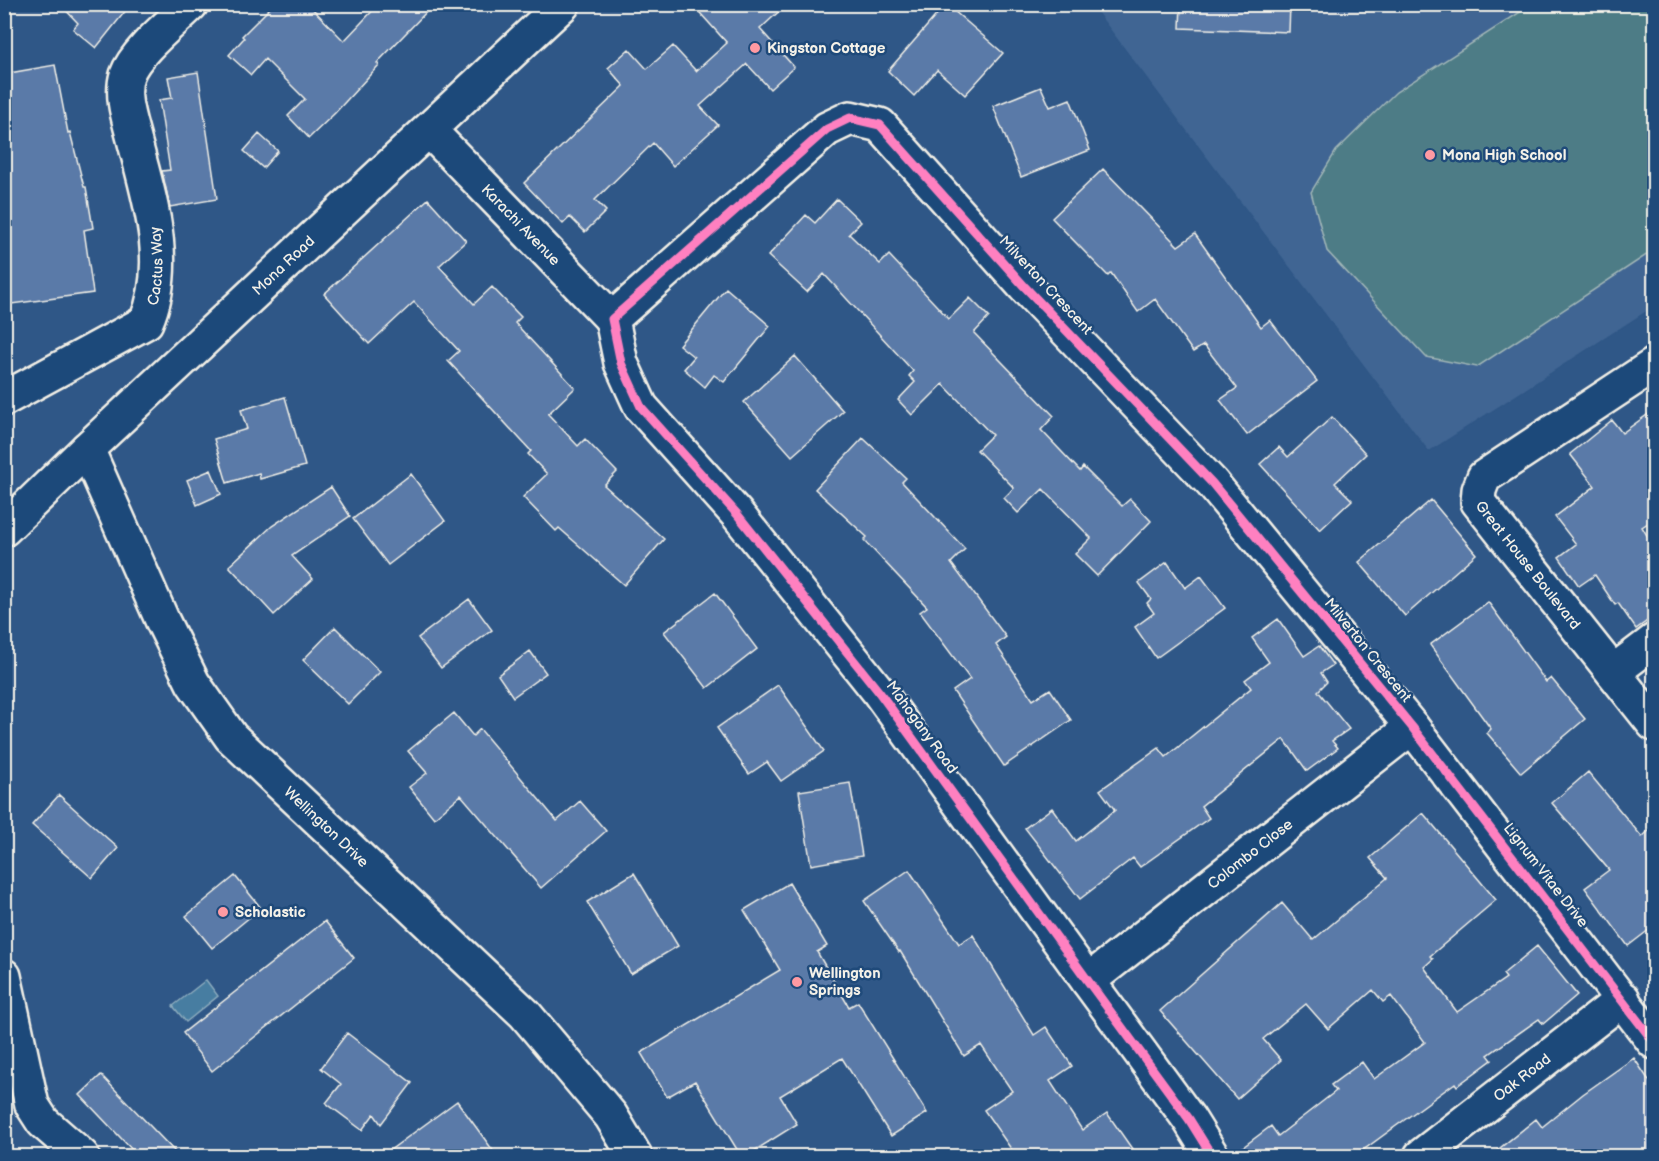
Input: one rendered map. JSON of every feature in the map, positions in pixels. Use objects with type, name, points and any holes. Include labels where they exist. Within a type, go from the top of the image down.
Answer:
[{"type":"street","name":"Cactus Way","points":[[4,399],[146,322],[154,303],[157,254],[154,215],[125,104],[126,76],[135,58],[191,4]]},
{"type":"street","name":"Mona Road","points":[[4,529],[429,130],[551,8]]},
{"type":"street","name":"Milverton Crescent","points":[[612,320],[827,129],[850,118],[880,125],[1024,286],[1212,483],[1412,727]]},
{"type":"street","name":"Karachi Avenue","points":[[429,130],[612,320]]},
{"type":"street","name":"Mahogany Road","points":[[612,320],[621,363],[640,407],[737,514],[879,692],[1190,1119],[1212,1156]]},
{"type":"street","name":"Great House Boulevard","points":[[1654,365],[1484,477],[1479,490],[1479,502],[1654,724]]},
{"type":"street","name":"Wellington Drive","points":[[87,449],[163,622],[193,683],[231,737],[525,1014],[611,1116],[635,1156]]},
{"type":"street","points":[[1613,672],[1654,641]]},
{"type":"street","name":"Colombo Close","points":[[1088,981],[1412,727]]},
{"type":"street","name":"Lignum Vitae Drive","points":[[1412,727],[1654,1042]]},
{"type":"street","points":[[4,976],[32,1105],[43,1122],[82,1156]]},
{"type":"street","name":"Oak Road","points":[[1421,1156],[1623,999]]},
{"type":"shaded area","name":"Mona High School","points":[[1092,5],[1654,5],[1654,306],[1429,451]]},
{"type":"shaded area","points":[[206,980],[218,996],[186,1022],[173,1006]]},
{"type":"green space","points":[[1531,5],[1654,5],[1654,250],[1477,367],[1426,357],[1327,251],[1311,192],[1336,151],[1396,92]]},
{"type":"building","points":[[60,4],[131,4],[96,48],[73,29],[78,23]]},
{"type":"building","points":[[274,4],[308,4],[344,41],[379,4],[434,4],[377,63],[379,65],[335,113],[309,138],[288,116],[305,99],[265,59],[251,75],[229,55],[244,38],[242,36]]},
{"type":"building","points":[[692,4],[787,4],[760,29],[794,67],[770,89],[747,64],[700,106],[718,125],[673,166],[653,143],[595,200],[606,211],[585,232],[570,217],[563,224],[524,183],[624,86],[608,68],[629,49],[647,69],[673,46],[696,71],[727,43]]},
{"type":"building","points":[[946,4],[1003,53],[965,95],[937,70],[914,96],[888,71]]},
{"type":"building","points":[[1181,4],[1290,4],[1289,32],[1180,28]]},
{"type":"building","points":[[55,65],[68,133],[70,132],[84,187],[86,187],[93,228],[84,230],[93,293],[4,305],[4,74]]},
{"type":"building","points":[[198,72],[217,199],[170,207],[162,171],[170,170],[159,100],[172,98],[168,77]]},
{"type":"building","points":[[1041,87],[1050,107],[1070,99],[1090,150],[1021,177],[993,106]]},
{"type":"building","points":[[259,134],[278,151],[263,168],[244,151]]},
{"type":"building","points":[[1103,169],[1178,246],[1195,234],[1261,327],[1270,320],[1317,381],[1247,435],[1220,400],[1237,388],[1204,345],[1193,352],[1155,299],[1138,312],[1111,273],[1108,276],[1052,218]]},
{"type":"building","points":[[428,199],[466,241],[439,266],[474,304],[492,287],[521,317],[515,323],[575,388],[548,414],[578,446],[585,439],[617,472],[604,485],[664,539],[624,585],[559,528],[556,531],[523,497],[547,474],[528,454],[531,451],[448,361],[459,351],[414,302],[369,344],[324,294]]},
{"type":"building","points":[[837,199],[861,222],[849,234],[880,264],[889,255],[949,319],[970,298],[989,317],[974,333],[1054,416],[1041,430],[1080,471],[1083,467],[1122,506],[1130,499],[1151,521],[1097,576],[1075,554],[1091,538],[1043,489],[1018,513],[1004,498],[1014,488],[977,450],[992,435],[943,384],[912,415],[898,400],[915,382],[909,376],[913,371],[824,274],[807,292],[768,256],[806,215],[815,223]]},
{"type":"building","points":[[726,288],[770,326],[724,382],[714,375],[705,387],[684,369],[694,357],[679,345]]},
{"type":"building","points":[[795,356],[843,411],[792,456],[744,402]]},
{"type":"building","points":[[285,397],[305,466],[260,479],[259,473],[227,483],[214,439],[247,429],[241,410]]},
{"type":"building","points":[[1654,410],[1654,519],[1642,527],[1654,547],[1654,616],[1636,629],[1618,603],[1615,605],[1595,575],[1579,586],[1559,557],[1576,544],[1555,517],[1595,486],[1570,454],[1612,420],[1622,433]]},
{"type":"building","points":[[1332,417],[1366,454],[1335,483],[1352,500],[1320,530],[1260,464],[1279,447],[1288,457]]},
{"type":"building","points":[[863,438],[906,478],[902,482],[965,549],[951,563],[1006,637],[996,645],[1033,700],[1050,689],[1071,720],[1004,766],[953,691],[970,679],[920,612],[927,607],[864,540],[867,537],[815,489]]},
{"type":"building","points":[[211,470],[221,494],[197,505],[187,480]]},
{"type":"building","points":[[411,474],[445,521],[388,565],[353,519]]},
{"type":"building","points":[[331,487],[350,516],[292,556],[313,579],[274,615],[229,566],[272,526]]},
{"type":"building","points":[[1431,500],[1476,554],[1405,616],[1359,562]]},
{"type":"building","points":[[1167,562],[1185,588],[1201,576],[1225,608],[1156,658],[1135,627],[1154,613],[1147,603],[1151,599],[1139,583]]},
{"type":"building","points":[[715,593],[757,649],[707,688],[664,632]]},
{"type":"building","points":[[469,599],[492,630],[441,668],[418,638]]},
{"type":"building","points":[[1488,602],[1546,682],[1551,678],[1585,719],[1521,773],[1487,733],[1491,729],[1430,645]]},
{"type":"building","points":[[1278,619],[1304,656],[1319,646],[1333,665],[1321,673],[1327,682],[1318,691],[1349,729],[1332,741],[1338,748],[1307,771],[1284,739],[1201,806],[1209,818],[1140,867],[1133,858],[1080,899],[1025,828],[1052,808],[1076,841],[1115,810],[1100,790],[1159,748],[1166,757],[1251,688],[1245,680],[1269,662],[1252,638]]},
{"type":"building","points":[[335,627],[380,672],[348,704],[303,660]]},
{"type":"building","points":[[530,651],[546,673],[513,697],[498,675]]},
{"type":"building","points":[[778,685],[824,751],[781,781],[767,762],[749,774],[717,728]]},
{"type":"building","points":[[454,713],[473,736],[480,729],[557,821],[580,801],[606,831],[541,888],[461,795],[434,818],[409,787],[427,773],[408,751]]},
{"type":"building","points":[[1588,772],[1642,837],[1654,826],[1654,926],[1628,946],[1585,888],[1609,870],[1552,803]]},
{"type":"building","points":[[850,783],[862,856],[811,865],[799,791]]},
{"type":"building","points":[[59,795],[118,848],[92,878],[32,825]]},
{"type":"building","points":[[1423,813],[1496,900],[1430,956],[1433,959],[1424,967],[1457,1012],[1506,978],[1503,974],[1537,946],[1577,995],[1543,1024],[1539,1019],[1488,1055],[1492,1060],[1457,1086],[1455,1083],[1355,1156],[1231,1156],[1271,1126],[1278,1136],[1336,1091],[1331,1085],[1362,1062],[1374,1079],[1425,1042],[1391,996],[1383,1002],[1373,990],[1328,1029],[1306,1004],[1263,1039],[1281,1060],[1237,1099],[1160,1011],[1282,903],[1313,940],[1387,878],[1370,858]]},
{"type":"building","points":[[909,870],[959,944],[973,935],[1034,1035],[1046,1027],[1072,1066],[1050,1081],[1082,1130],[1107,1113],[1137,1156],[1016,1156],[984,1110],[1012,1091],[981,1045],[964,1056],[900,951],[864,901]]},
{"type":"building","points":[[634,873],[678,946],[631,974],[587,902]]},
{"type":"building","name":"Scholastic","points":[[235,876],[261,908],[212,948],[186,916]]},
{"type":"building","points":[[789,883],[827,946],[817,952],[849,1007],[858,1002],[927,1113],[891,1136],[842,1058],[780,1096],[797,1124],[746,1156],[741,1156],[695,1081],[667,1097],[641,1053],[780,970],[744,910]]},
{"type":"building","points":[[325,921],[354,958],[212,1071],[183,1033]]},
{"type":"building","points":[[347,1033],[412,1083],[381,1124],[374,1114],[362,1130],[326,1103],[341,1084],[321,1068]]},
{"type":"building","points":[[1634,1058],[1654,1088],[1654,1156],[1490,1156],[1536,1119],[1542,1127],[1583,1094]]},
{"type":"building","points":[[101,1075],[179,1156],[138,1156],[80,1095]]},
{"type":"building","points":[[457,1101],[497,1156],[382,1156]]},
{"type":"cycle path","points":[[1212,1156],[1189,1119],[879,692],[737,514],[641,407],[621,363],[612,319],[827,129],[850,118],[880,125],[1024,286],[1212,483],[1412,727],[1654,1042]]},
{"type":"place","name":"Kingston Cottage","points":[[755,48]]},
{"type":"place","name":"Mona High School","points":[[1430,155]]},
{"type":"place","name":"Scholastic","points":[[223,912]]},
{"type":"place","name":"Wellington Springs","points":[[797,982]]}]
